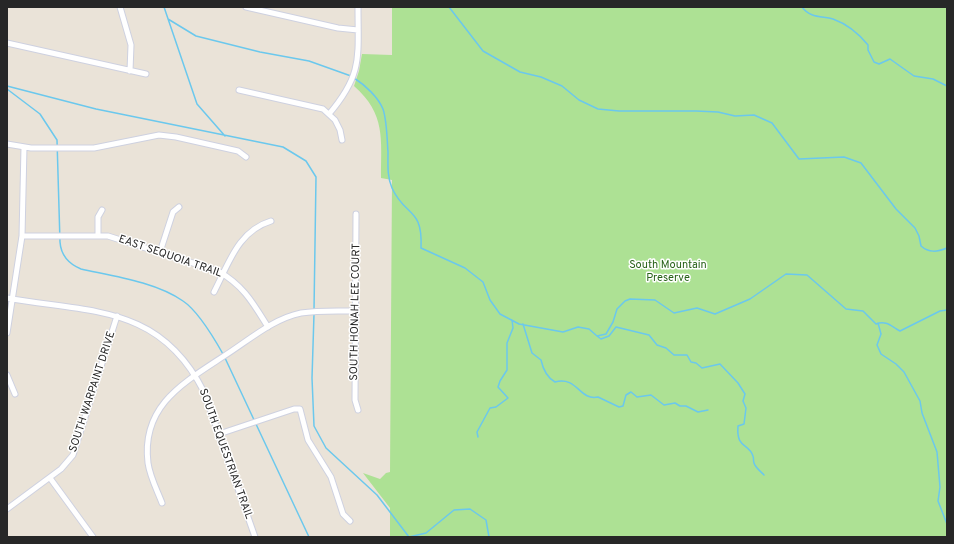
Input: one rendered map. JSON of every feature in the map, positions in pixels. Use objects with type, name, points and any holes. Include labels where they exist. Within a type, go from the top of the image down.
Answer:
[{"type":"street","points":[[120,7],[131,45],[130,71]]},
{"type":"street","points":[[246,7],[338,28],[358,30]]},
{"type":"street","points":[[328,114],[340,101],[353,80],[355,73],[358,58],[358,7]]},
{"type":"street","points":[[7,43],[146,74]]},
{"type":"street","points":[[240,90],[323,109],[340,130],[342,140]]},
{"type":"street","points":[[7,144],[24,147],[54,148],[102,147],[144,138],[167,136],[238,151],[246,157]]},
{"type":"street","points":[[7,333],[10,298],[22,236],[24,147]]},
{"type":"street","points":[[160,252],[173,212],[179,207]]},
{"type":"street","points":[[98,236],[98,217],[102,210]]},
{"type":"street","name":"SOUTH HONAH LEE COURT","points":[[356,214],[355,400],[358,410]]},
{"type":"street","points":[[214,292],[243,238],[256,227],[271,220]]},
{"type":"street","name":"EAST SEQUOIA TRAIL","points":[[22,236],[98,236],[120,239],[223,274],[247,293],[268,327]]},
{"type":"street","name":"SOUTH EQUESTRIAN TRAIL","points":[[10,298],[107,313],[129,319],[153,332],[181,356],[195,374],[204,392],[255,537]]},
{"type":"street","points":[[162,503],[148,464],[147,445],[152,424],[161,405],[176,389],[195,374],[268,327],[288,317],[318,311],[356,311]]},
{"type":"street","name":"SOUTH WARPAINT DRIVE","points":[[7,509],[50,478],[69,462],[77,446],[117,316]]},
{"type":"street","points":[[7,375],[15,394]]},
{"type":"street","points":[[219,434],[294,409],[301,410],[304,431],[331,477],[343,514],[350,521]]},
{"type":"street","points":[[50,478],[93,537]]},
{"type":"green space","name":"South Mountain Preserve","points":[[392,7],[947,7],[947,537],[390,537],[390,508],[363,473],[380,479],[386,473],[390,472],[392,180],[381,178],[381,139],[377,117],[364,96],[354,86],[359,71],[362,54],[392,55]]},
{"type":"waterway","points":[[164,7],[197,104],[225,136]]},
{"type":"waterway","points":[[449,7],[483,51],[520,72],[541,77],[562,86],[579,100],[598,109],[619,111],[696,111],[718,112],[735,116],[754,115],[772,123],[799,159],[844,157],[861,163],[896,209],[915,228],[919,236],[921,246],[927,250],[933,251],[947,248]]},
{"type":"waterway","points":[[802,7],[805,11],[812,15],[833,19],[852,30],[868,45],[868,50],[874,62],[879,64],[890,59],[914,76],[933,79],[947,86]]},
{"type":"waterway","points":[[168,19],[196,36],[260,52],[309,61],[351,76]]},
{"type":"waterway","points":[[354,78],[371,92],[383,109],[386,124],[390,184],[397,197],[416,219],[419,225],[421,248],[465,268],[483,282],[490,300],[500,314],[519,324],[563,332],[578,327],[589,329],[597,336],[606,334],[613,322],[617,309],[625,301],[630,299],[655,300],[674,313],[697,308],[715,314],[750,299],[786,274],[807,275],[846,309],[863,311],[876,324],[886,323],[900,331],[940,311],[947,310]]},
{"type":"waterway","points":[[7,86],[96,109],[283,147],[306,161],[316,177],[314,310]]},
{"type":"waterway","points":[[7,89],[40,114],[57,140],[60,242],[66,259],[81,269],[134,280],[172,294],[189,305],[200,318],[223,354]]},
{"type":"waterway","points":[[314,314],[312,378],[314,426],[326,448],[377,495],[409,537],[426,533],[454,510],[470,509],[486,520],[489,537]]},
{"type":"waterway","points":[[478,437],[477,432],[490,408],[496,407],[508,398],[498,387],[507,370],[507,343],[513,328],[512,320]]},
{"type":"waterway","points":[[878,323],[881,334],[877,345],[881,354],[896,364],[904,372],[920,401],[922,413],[937,452],[940,487],[938,501],[947,524]]},
{"type":"waterway","points":[[523,324],[532,353],[541,360],[545,372],[549,378],[555,382],[569,382],[586,396],[598,397],[619,407],[623,406],[626,395],[631,392],[637,397],[651,395],[664,405],[675,403],[680,406],[686,406],[698,412],[708,410]]},
{"type":"waterway","points":[[597,336],[601,339],[609,336],[616,327],[649,335],[657,345],[666,348],[674,355],[687,355],[691,362],[696,363],[702,368],[720,364],[738,383],[745,394],[743,401],[746,408],[744,424],[738,426],[739,439],[743,445],[749,449],[755,465],[764,475]]},
{"type":"waterway","points":[[225,358],[309,537]]}]
